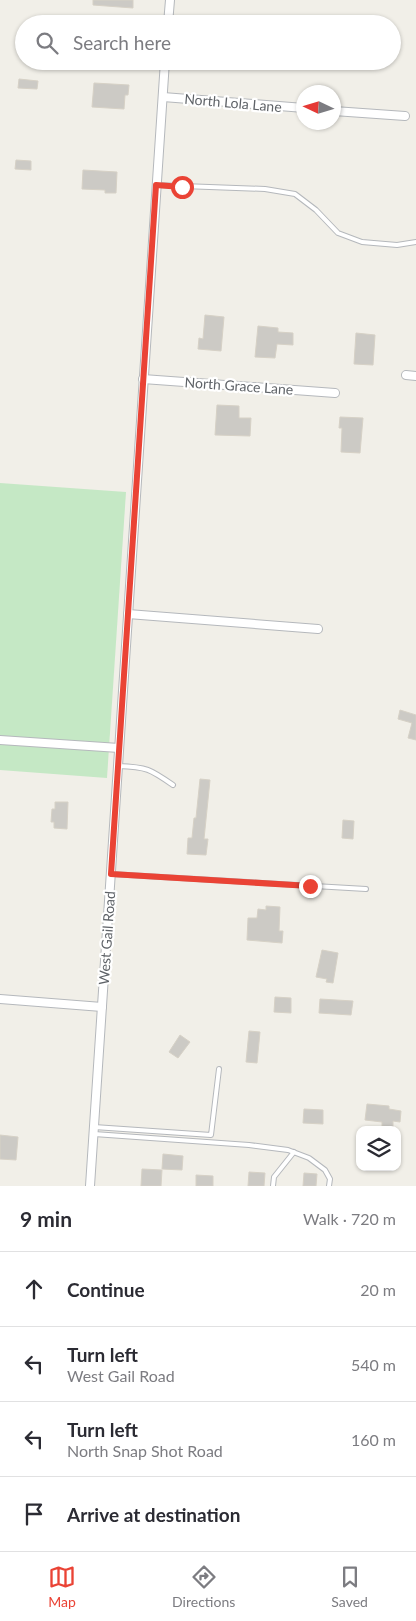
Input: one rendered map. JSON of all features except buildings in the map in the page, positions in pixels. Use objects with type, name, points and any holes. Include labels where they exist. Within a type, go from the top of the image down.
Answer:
[{"type":"street","points":[[169,15],[170,0]]},
{"type":"street","name":"West Gail Road","points":[[90,1186],[164,70]]},
{"type":"street","name":"North Lola Lane","points":[[163,97],[296,107]]},
{"type":"street","points":[[341,111],[405,116]]},
{"type":"street","points":[[406,375],[416,376]]},
{"type":"street","name":"North Grace Lane","points":[[143,379],[335,393]]},
{"type":"street","points":[[128,614],[318,629]]},
{"type":"street","points":[[0,740],[119,748]]},
{"type":"street","points":[[0,999],[102,1007]]},
{"type":"lane","points":[[156,185],[265,189],[295,194],[316,210],[338,233],[362,242],[397,245],[416,242]]},
{"type":"lane","points":[[118,766],[136,766],[151,770],[173,785]]},
{"type":"lane","points":[[111,874],[366,889]]},
{"type":"lane","points":[[94,1130],[211,1135],[219,1069]]},
{"type":"lane","points":[[94,1130],[288,1150],[310,1158],[325,1170],[330,1179],[328,1186]]},
{"type":"lane","points":[[273,1186],[274,1177],[294,1152]]},
{"type":"green space","points":[[0,483],[126,492],[107,778],[0,770]]},
{"type":"route","points":[[182,187],[156,185],[111,874],[310,886]]}]
